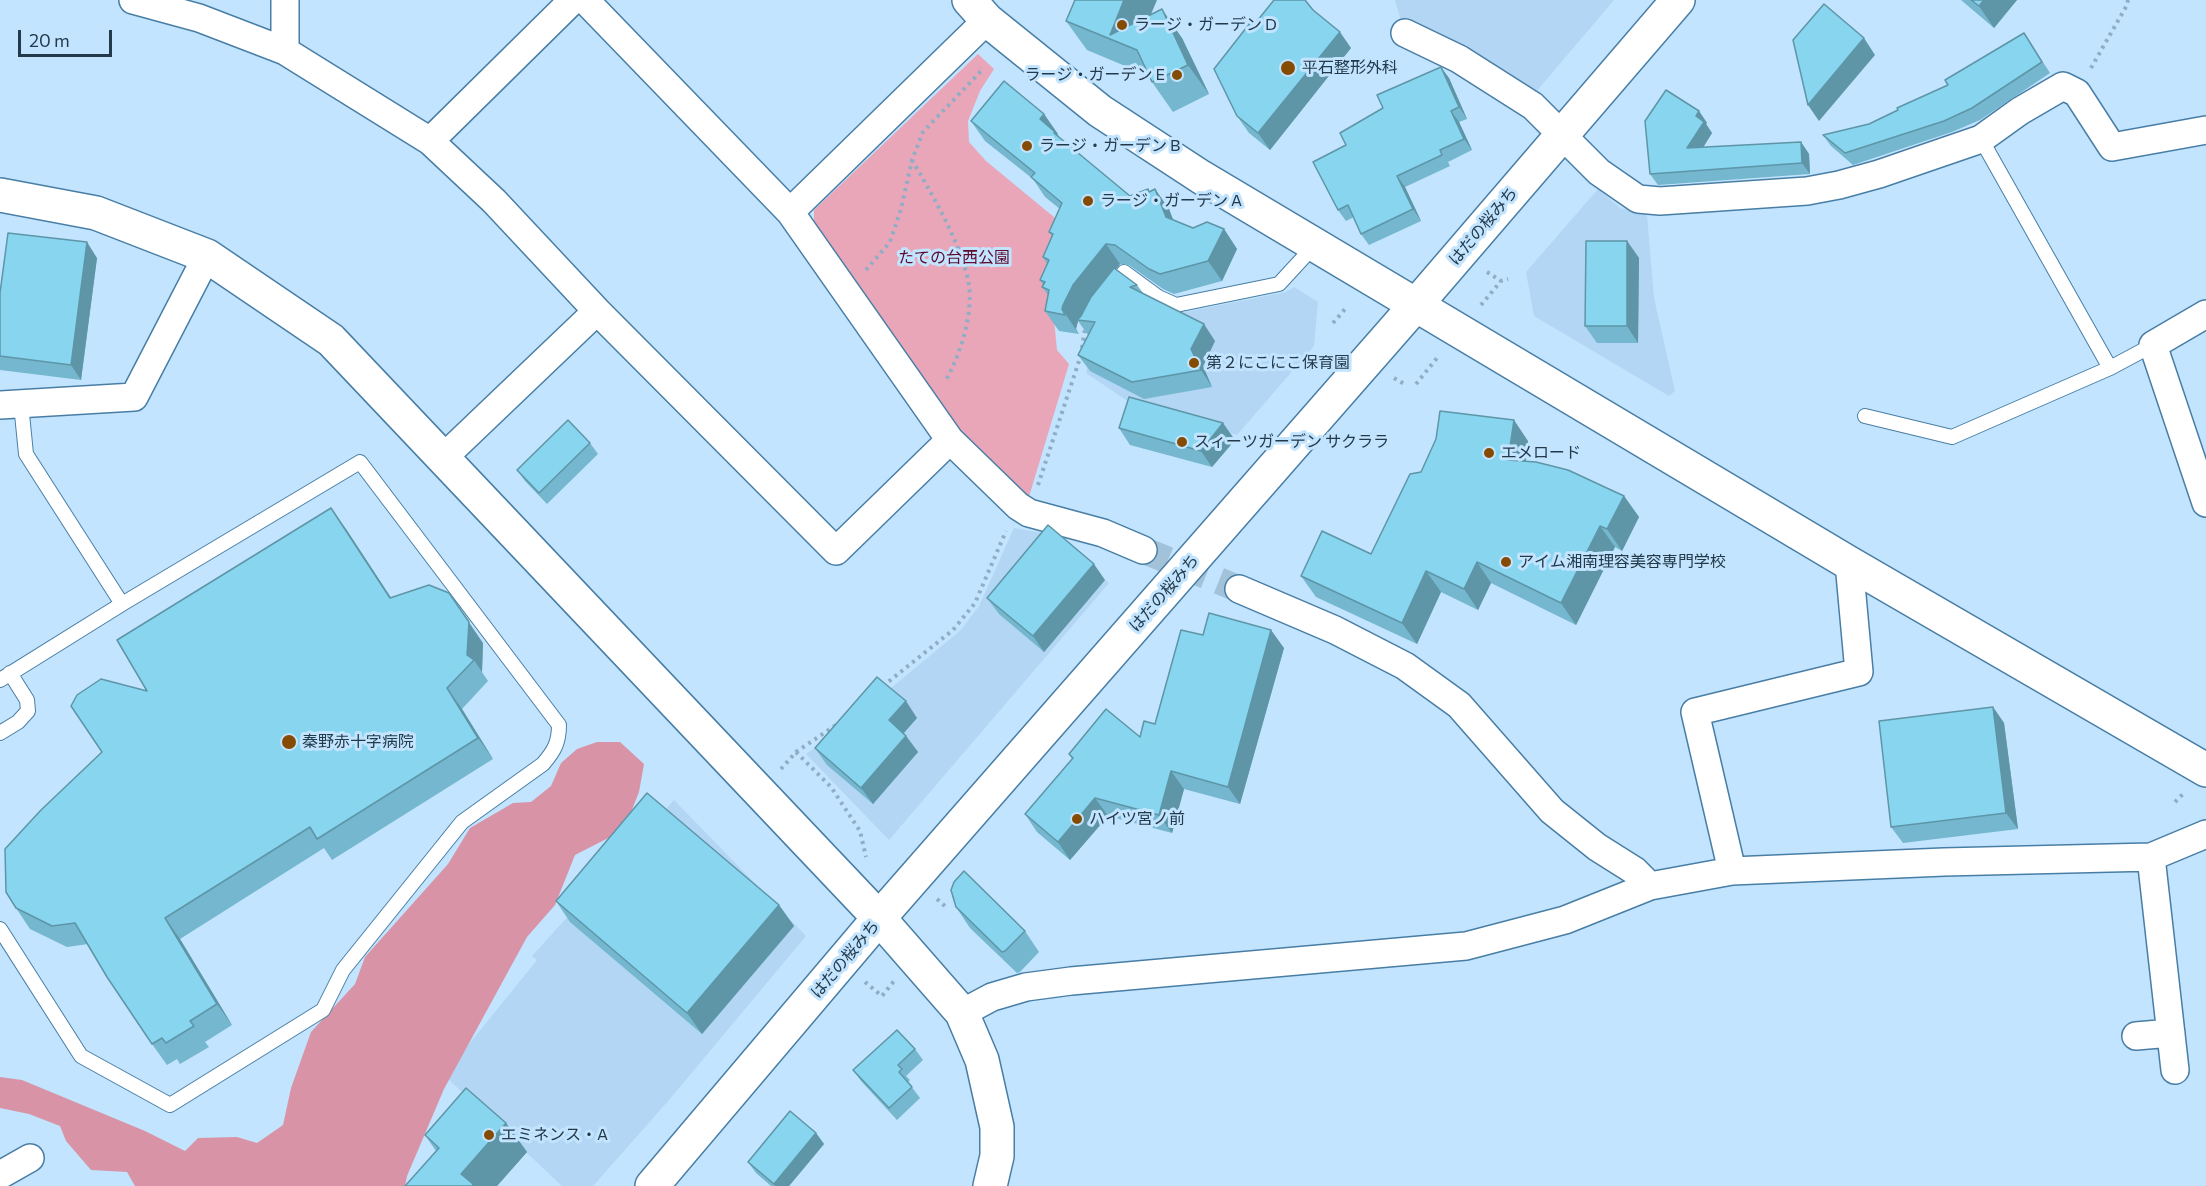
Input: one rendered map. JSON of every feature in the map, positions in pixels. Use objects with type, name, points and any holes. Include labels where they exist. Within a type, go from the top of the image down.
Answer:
[{"type":"street","points":[[133,0],[199,18],[285,51],[430,141],[494,201],[597,311],[836,551],[950,440]]},
{"type":"street","points":[[285,0],[285,51]]},
{"type":"street","points":[[430,141],[573,0]]},
{"type":"street","points":[[585,0],[790,212],[950,440],[1027,498],[1029,513],[1103,533],[1143,550]]},
{"type":"street","name":"はだの桜みち","points":[[652,1186],[879,918],[1415,306],[1678,0]]},
{"type":"street","points":[[790,212],[959,48],[978,10],[1100,111],[1201,177],[1849,563],[2206,770]]},
{"type":"street","points":[[1405,33],[1459,59],[1533,106],[1599,172],[1638,199],[1660,201],[1807,191],[1839,185],[1880,174],[1981,139],[2020,111],[2063,86],[2077,93],[2112,147],[2206,130]]},
{"type":"street","points":[[0,195],[96,213],[207,256],[331,340],[879,918],[963,1013],[982,1060],[997,1127],[997,1156],[990,1186]]},
{"type":"street","points":[[10,404],[134,397],[207,256]]},
{"type":"street","points":[[443,458],[597,311]]},
{"type":"street","points":[[2206,314],[2154,345],[2206,503]]},
{"type":"street","points":[[1732,871],[1695,712],[1859,672],[1849,563]]},
{"type":"street","points":[[1239,589],[1335,630],[1405,666],[1459,705],[1552,811],[1597,847],[1635,871],[1650,886]]},
{"type":"street","points":[[963,1013],[992,997],[1026,987],[1071,981],[1466,946],[1565,920],[1650,886],[1732,871],[1944,862],[2151,857],[2206,834]]},
{"type":"street","points":[[2151,857],[2175,1070]]},
{"type":"street","points":[[2136,1036],[2171,1033]]},
{"type":"street","points":[[6,1186],[0,1175],[30,1158]]},
{"type":"lane","points":[[1981,139],[2110,368]]},
{"type":"lane","points":[[1085,328],[1095,309],[1124,272],[1158,297],[1176,305],[1279,284],[1314,246]]},
{"type":"lane","points":[[1866,416],[1953,437],[2110,368],[2154,345]]},
{"type":"lane","points":[[10,404],[26,454],[122,604]]},
{"type":"lane","points":[[0,733],[18,722],[28,711],[27,700],[5,676],[360,462],[559,725],[559,740],[553,753],[543,764],[462,822],[343,970],[323,1010],[170,1105],[81,1056],[0,929]]},
{"type":"path","points":[[2077,93],[2128,0]]},
{"type":"path","points":[[868,267],[890,242],[901,209],[912,160],[923,132],[982,70],[959,48]]},
{"type":"path","points":[[912,160],[948,227],[969,286],[969,313],[962,340],[952,371],[942,389]]},
{"type":"path","name":"はだの桜みち","points":[[1484,270],[1501,281]]},
{"type":"path","points":[[1481,305],[1501,281],[1508,279]]},
{"type":"path","points":[[1333,323],[1346,308]]},
{"type":"path","points":[[881,689],[953,630],[975,603],[1027,498],[1081,357],[1085,328]]},
{"type":"path","points":[[1416,384],[1437,358]]},
{"type":"path","points":[[785,764],[796,752],[845,718]]},
{"type":"path","points":[[796,752],[837,796],[860,831],[867,859]]},
{"type":"path","points":[[864,981],[882,996],[896,978]]},
{"type":"shaded area","points":[[1395,0],[1614,0],[1535,93],[1401,21]]},
{"type":"shaded area","points":[[1598,189],[1620,208],[1647,215],[1654,298],[1675,391],[1669,396],[1534,316],[1526,272]]},
{"type":"shaded area","name":"第２にこにこ保育園","points":[[1294,287],[1318,302],[1314,346],[1237,435],[1132,404],[1086,373],[1091,353],[1175,314],[1286,292]]},
{"type":"shaded area","points":[[1014,528],[1048,534],[1109,583],[889,840],[806,754],[838,732],[961,630],[979,606]]},
{"type":"shaded area","points":[[597,742],[620,742],[644,764],[639,792],[624,830],[575,855],[555,905],[527,937],[444,1089],[407,1176],[405,1186],[135,1186],[127,1172],[91,1170],[66,1141],[60,1126],[29,1114],[0,1108],[0,1077],[22,1080],[145,1131],[185,1151],[198,1138],[237,1137],[257,1143],[283,1125],[291,1088],[311,1032],[355,984],[365,957],[448,864],[470,828],[513,803],[531,802],[551,786],[561,763],[577,749]]},
{"type":"shaded area","points":[[674,800],[806,936],[669,1100],[593,1186],[562,1186],[444,1075],[537,960],[532,956]]},
{"type":"green space","name":"たての台西公園","points":[[978,54],[994,69],[980,91],[968,121],[969,142],[986,161],[1066,227],[1049,270],[1057,350],[1069,364],[1028,500],[961,434],[814,222],[814,210]]},
{"type":"building","points":[[1075,0],[1124,0],[1110,35],[1162,9],[1188,65],[1152,82],[1137,50],[1066,21]]},
{"type":"building","name":"平石整形外科","points":[[1274,0],[1305,0],[1313,10],[1340,32],[1258,133],[1237,116],[1214,69],[1250,23],[1253,26]]},
{"type":"building","points":[[1971,0],[1984,0],[1979,6]]},
{"type":"building","points":[[1824,4],[1864,38],[1808,105],[1793,40]]},
{"type":"building","points":[[2024,33],[2042,62],[1972,108],[1944,121],[1845,153],[1823,135],[1869,124],[1898,110],[1897,108],[1948,85],[1945,80]]},
{"type":"building","points":[[1441,67],[1459,107],[1451,111],[1464,139],[1440,150],[1442,155],[1397,176],[1413,209],[1361,234],[1348,205],[1338,210],[1313,162],[1346,145],[1340,133],[1383,108],[1377,95]]},
{"type":"building","points":[[1004,81],[1044,114],[1040,119],[1054,133],[1130,196],[1148,189],[1149,192],[1155,189],[1166,217],[1193,228],[1207,222],[1224,229],[1208,261],[1160,274],[1115,245],[1106,244],[1073,285],[1063,305],[1065,315],[1045,311],[1049,290],[1042,287],[1045,282],[1040,280],[1049,260],[1043,257],[1053,234],[1049,232],[1062,203],[1031,177],[1035,173],[971,121]]},
{"type":"building","points":[[1666,90],[1699,111],[1696,116],[1704,122],[1687,148],[1801,142],[1802,163],[1650,174],[1645,121]]},
{"type":"building","points":[[8,233],[87,242],[71,365],[0,356],[0,293]]},
{"type":"building","points":[[1586,241],[1627,241],[1627,326],[1585,326]]},
{"type":"building","points":[[1114,268],[1137,285],[1130,287],[1204,324],[1191,349],[1201,370],[1132,382],[1078,355],[1095,322],[1077,320],[1091,297]]},
{"type":"building","points":[[1129,397],[1223,423],[1201,451],[1119,428]]},
{"type":"building","points":[[1440,411],[1514,420],[1508,460],[1536,462],[1568,470],[1624,496],[1607,529],[1600,526],[1561,603],[1477,562],[1464,589],[1426,571],[1402,623],[1301,576],[1322,531],[1371,554],[1410,474],[1421,472],[1436,439]]},
{"type":"building","points":[[568,420],[590,443],[539,493],[517,470]]},
{"type":"building","name":"秦野赤十字病院","points":[[331,508],[390,598],[429,585],[449,593],[469,622],[467,655],[474,660],[447,688],[478,738],[317,839],[310,827],[165,918],[217,1004],[190,1021],[194,1026],[166,1043],[162,1038],[152,1044],[107,977],[75,923],[52,926],[16,908],[6,892],[5,849],[41,810],[102,752],[71,706],[77,695],[101,679],[147,691],[117,640]]},
{"type":"building","points":[[1048,525],[1094,564],[1033,636],[987,598]]},
{"type":"building","points":[[1209,613],[1271,630],[1228,787],[1171,771],[1159,815],[1095,798],[1058,842],[1025,814],[1073,758],[1069,754],[1106,709],[1140,737],[1144,721],[1155,724],[1181,630],[1203,635]]},
{"type":"building","points":[[877,677],[906,701],[889,720],[906,736],[861,788],[815,748]]},
{"type":"building","points":[[1993,707],[2006,813],[1891,827],[1879,721]]},
{"type":"building","points":[[647,793],[779,905],[687,1013],[556,901]]},
{"type":"building","points":[[964,871],[1025,931],[1005,951],[1002,952],[956,907],[951,890],[954,882]]},
{"type":"building","points":[[897,1030],[915,1049],[898,1065],[902,1069],[899,1072],[912,1087],[889,1108],[853,1070]]},
{"type":"building","points":[[466,1088],[506,1123],[461,1174],[473,1184],[472,1186],[405,1186],[439,1148],[425,1135]]},
{"type":"building","points":[[790,1111],[816,1133],[774,1184],[748,1162]]},
{"type":"tunnel","points":[[1143,550],[1239,589]]},
{"type":"place","name":"ラージ・ガーデン D","points":[[1122,25]]},
{"type":"place","name":"平石整形外科","points":[[1288,68]]},
{"type":"place","name":"ラージ・ガーデン E","points":[[1177,75]]},
{"type":"place","name":"ラージ・ガーデン B","points":[[1027,146]]},
{"type":"place","name":"ラージ・ガーデン A","points":[[1088,201]]},
{"type":"place","name":"第２にこにこ保育園","points":[[1194,363]]},
{"type":"place","name":"スィーツガーデン サクララ","points":[[1182,442]]},
{"type":"place","name":"エメロード","points":[[1489,453]]},
{"type":"place","name":"アイム湘南理容美容専門学校","points":[[1506,562]]},
{"type":"place","name":"秦野赤十字病院","points":[[289,742]]},
{"type":"place","name":"ハイツ宮ノ前","points":[[1077,819]]},
{"type":"place","name":"エミネンス・A","points":[[489,1135]]}]
